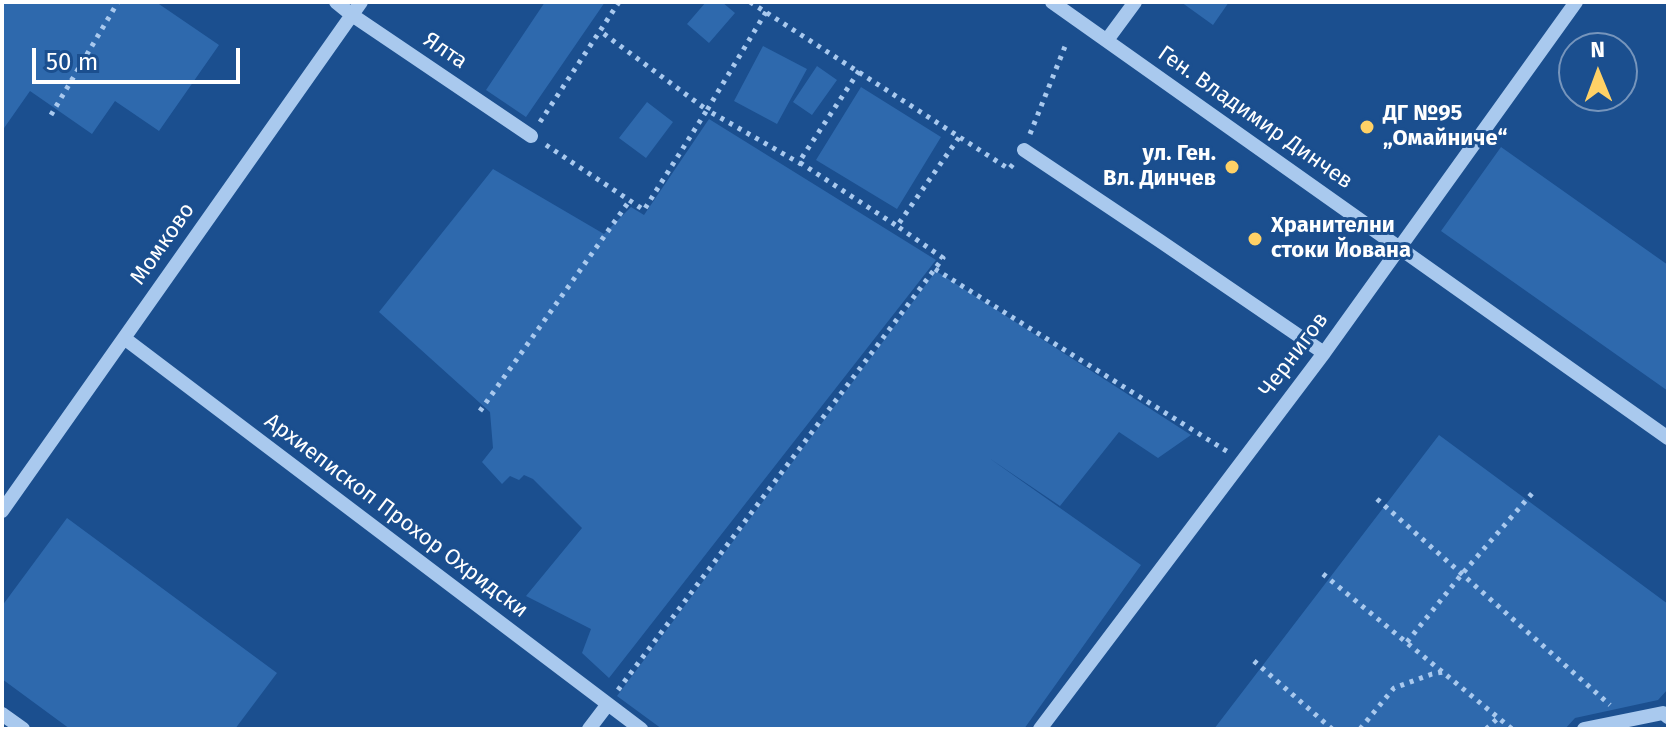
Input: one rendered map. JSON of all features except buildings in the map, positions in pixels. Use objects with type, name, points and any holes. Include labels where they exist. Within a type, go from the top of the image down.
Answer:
[{"type":"street","name":"Ялта","points":[[336,2],[531,136]]},
{"type":"street","name":"Момково","points":[[2,511],[361,2]]},
{"type":"street","name":"Ген. Владимир Динчев","points":[[1052,2],[1668,438]]},
{"type":"street","points":[[1107,40],[1135,2]]},
{"type":"street","name":"Чернигов","points":[[1040,729],[1324,353],[1576,2]]},
{"type":"street","points":[[1024,150],[1324,353]]},
{"type":"street","name":"Архиепископ Прохор Охридски","points":[[124,338],[641,729]]},
{"type":"street","points":[[589,729],[608,704]]},
{"type":"street","points":[[1584,729],[1663,713],[1668,717]]},
{"type":"street","points":[[2,714],[23,729]]},
{"type":"path","points":[[51,115],[118,2]]},
{"type":"path","points":[[619,2],[531,136],[644,210],[766,12]]},
{"type":"path","points":[[750,2],[1009,169],[1024,150],[1066,44]]},
{"type":"path","points":[[600,31],[707,110],[803,164],[943,258],[608,704]]},
{"type":"path","points":[[803,164],[799,162],[859,71]]},
{"type":"path","points":[[897,226],[960,136]]},
{"type":"path","points":[[480,411],[630,200]]},
{"type":"path","points":[[935,269],[1242,461]]},
{"type":"path","points":[[1407,643],[1535,490]]},
{"type":"path","points":[[1377,499],[1627,720]]},
{"type":"path","points":[[1323,574],[1512,729]]},
{"type":"path","points":[[1254,661],[1332,729]]},
{"type":"path","points":[[1360,729],[1394,688],[1443,672]]},
{"type":"path","points":[[1486,729],[1498,718]]},
{"type":"shaded area","points":[[2,2],[156,2],[219,45],[159,131],[115,101],[92,134],[30,91],[2,131]]},
{"type":"shaded area","points":[[545,2],[605,2],[526,117],[486,90]]},
{"type":"shaded area","points":[[706,2],[722,2],[735,13],[709,43],[687,24]]},
{"type":"shaded area","points":[[1181,2],[1229,2],[1213,25]]},
{"type":"shaded area","points":[[763,46],[807,69],[777,124],[734,101]]},
{"type":"shaded area","points":[[817,66],[837,80],[812,115],[793,102]]},
{"type":"shaded area","points":[[861,87],[941,137],[897,209],[816,160]]},
{"type":"shaded area","points":[[647,102],[673,122],[646,158],[619,138]]},
{"type":"shaded area","points":[[709,119],[936,260],[609,678],[582,653],[591,629],[526,596],[582,528],[533,479],[524,475],[519,480],[510,476],[502,484],[482,462],[493,448],[490,412],[379,312],[493,169],[604,234],[631,207],[644,215]]},
{"type":"shaded area","points":[[1501,147],[1668,265],[1668,391],[1441,231]]},
{"type":"shaded area","points":[[936,271],[1191,435],[1158,458],[1119,432],[1060,506],[989,458],[1141,565],[1024,729],[662,729],[617,696]]},
{"type":"shaded area","points":[[1439,435],[1668,604],[1668,689],[1658,700],[1575,718],[1565,729],[1214,729]]},
{"type":"shaded area","points":[[67,518],[277,673],[235,729],[70,729],[2,679],[2,606]]},
{"type":"place","name":"ДГ №95 „Омайниче“","points":[[1367,127]]},
{"type":"place","name":"ул. Ген. Вл. Динчев","points":[[1232,167]]},
{"type":"place","name":"Хранителни стоки Йована","points":[[1255,239]]}]
